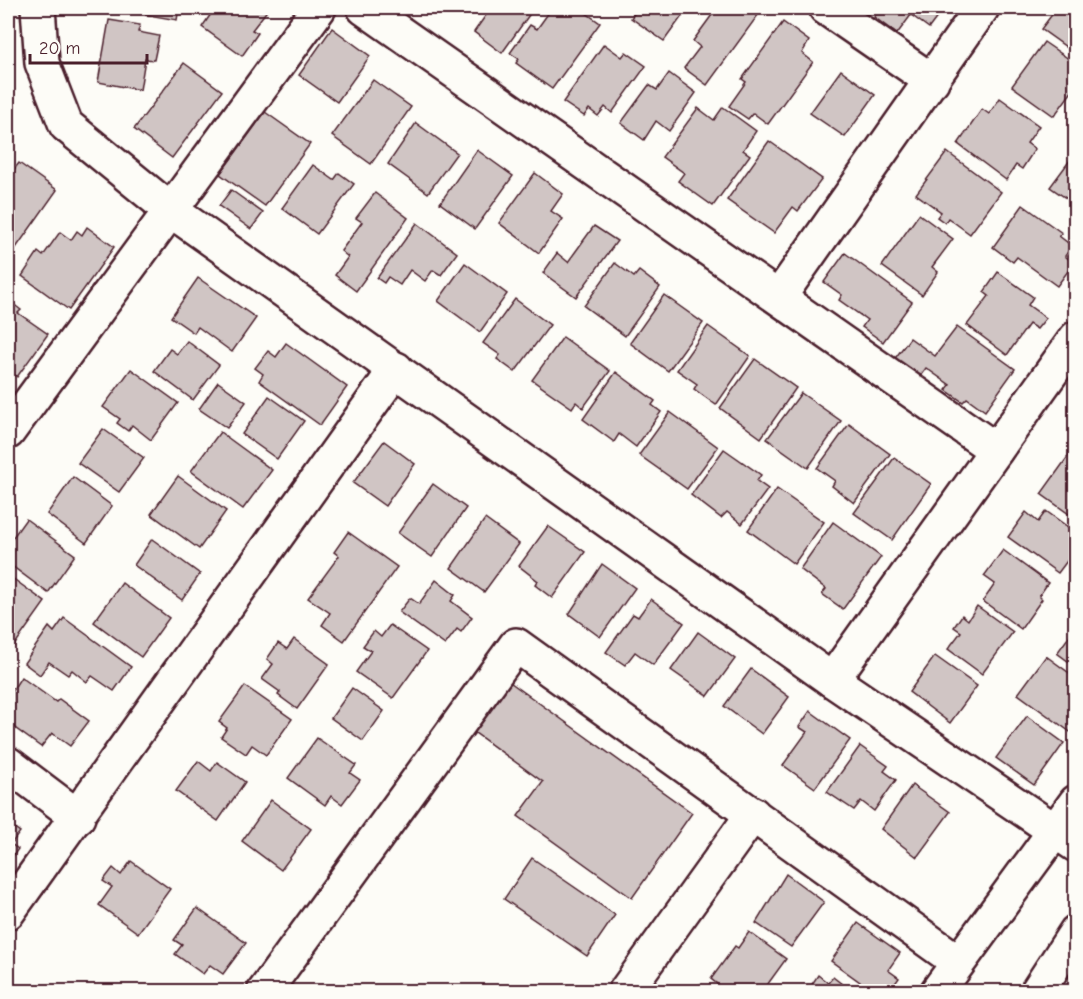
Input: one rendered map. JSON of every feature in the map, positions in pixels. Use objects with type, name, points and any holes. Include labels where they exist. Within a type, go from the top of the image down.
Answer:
[{"type":"street","points":[[38,8],[42,63],[66,125],[169,209],[832,680],[1066,837]]},
{"type":"street","points":[[8,431],[319,8]]},
{"type":"street","points":[[364,8],[996,450]]},
{"type":"street","points":[[826,8],[932,81]]},
{"type":"street","points":[[779,297],[982,8]]},
{"type":"street","points":[[832,680],[1076,338]]},
{"type":"street","points":[[8,912],[396,369]]},
{"type":"street","points":[[264,992],[516,645],[958,962]]},
{"type":"street","points":[[8,764],[78,817]]},
{"type":"street","points":[[937,992],[958,962],[1066,837],[1076,802]]},
{"type":"street","points":[[625,992],[753,814]]},
{"type":"street","points":[[1037,992],[1076,932]]},
{"type":"building","points":[[121,8],[179,8],[177,20],[120,10]]},
{"type":"building","points":[[215,8],[269,8],[252,30],[258,33],[242,56],[202,27]]},
{"type":"building","points":[[491,8],[534,8],[502,53],[474,32]]},
{"type":"building","points":[[552,8],[579,8],[600,23],[552,89],[516,63],[519,59],[510,53],[530,25],[537,29]]},
{"type":"building","points":[[638,8],[688,8],[664,41],[631,18]]},
{"type":"building","points":[[717,8],[757,8],[761,11],[707,85],[684,68],[700,47],[693,41]]},
{"type":"building","points":[[881,8],[944,8],[929,28],[911,15],[897,34],[874,17]]},
{"type":"building","points":[[1057,8],[1076,8],[1076,54],[1041,29]]},
{"type":"building","points":[[109,20],[140,25],[138,32],[159,36],[154,60],[145,59],[140,90],[98,82]]},
{"type":"building","points":[[783,22],[809,41],[802,53],[813,62],[768,124],[753,113],[748,119],[729,106],[746,82],[742,79]]},
{"type":"building","points":[[332,28],[370,56],[337,102],[299,75]]},
{"type":"building","points":[[1044,42],[1076,64],[1076,86],[1054,116],[1012,86]]},
{"type":"building","points":[[604,44],[622,57],[626,52],[646,66],[612,113],[605,107],[598,116],[589,109],[584,116],[563,102]]},
{"type":"building","points":[[184,63],[222,91],[172,158],[134,129]]},
{"type":"building","points":[[841,70],[875,95],[845,137],[810,113]]},
{"type":"building","points":[[669,73],[696,93],[669,131],[656,121],[644,140],[621,123],[649,85],[657,90]]},
{"type":"building","points":[[373,80],[411,107],[371,164],[332,136]]},
{"type":"building","points":[[1000,98],[1039,126],[1027,143],[1035,149],[1022,169],[1016,165],[1006,180],[958,144],[982,109],[989,114]]},
{"type":"building","points":[[723,107],[756,131],[743,150],[750,155],[713,206],[678,181],[684,173],[662,157],[698,108],[714,120]]},
{"type":"building","points":[[265,112],[310,144],[265,206],[220,174]]},
{"type":"building","points":[[416,123],[457,153],[428,193],[388,164]]},
{"type":"building","points":[[769,141],[822,179],[798,211],[793,207],[774,233],[727,200]]},
{"type":"building","points":[[477,150],[513,176],[475,229],[440,203]]},
{"type":"building","points":[[947,152],[1001,192],[970,234],[948,218],[945,223],[937,217],[941,212],[916,194]]},
{"type":"building","points":[[1076,152],[1076,205],[1050,187]]},
{"type":"building","points":[[19,163],[57,190],[11,255],[8,253],[8,177]]},
{"type":"building","points":[[313,165],[334,180],[339,173],[354,184],[317,234],[282,208]]},
{"type":"building","points":[[535,173],[563,194],[551,211],[563,219],[539,253],[499,223]]},
{"type":"building","points":[[231,190],[263,213],[251,229],[219,206]]},
{"type":"building","points":[[375,193],[408,218],[356,291],[335,275],[348,257],[341,251],[362,222],[356,218]]},
{"type":"building","points":[[1023,205],[1062,233],[1059,236],[1072,246],[1065,256],[1074,263],[1057,286],[1017,257],[1013,262],[993,247]]},
{"type":"building","points":[[919,214],[953,239],[932,267],[938,272],[922,295],[882,266]]},
{"type":"building","points":[[417,223],[457,253],[441,275],[433,270],[425,281],[410,270],[400,285],[388,277],[384,283],[377,278]]},
{"type":"building","points":[[594,226],[617,241],[576,297],[543,273],[557,253],[568,262]]},
{"type":"building","points":[[87,227],[114,247],[69,310],[22,276],[38,252],[43,256],[60,232],[71,240],[77,231],[82,235]]},
{"type":"building","points":[[845,253],[912,302],[883,342],[862,327],[867,320],[839,300],[842,295],[824,282]]},
{"type":"building","points":[[465,263],[507,294],[480,332],[438,301]]},
{"type":"building","points":[[615,263],[634,277],[639,271],[660,287],[625,336],[584,306]]},
{"type":"building","points":[[998,272],[1033,297],[1028,305],[1046,318],[1037,329],[1029,324],[1007,355],[967,325],[989,296],[984,292]]},
{"type":"building","points":[[198,278],[256,318],[232,352],[198,327],[194,333],[171,317]]},
{"type":"building","points":[[664,295],[703,323],[668,371],[630,343]]},
{"type":"building","points":[[515,299],[550,325],[515,372],[497,359],[500,355],[483,343]]},
{"type":"building","points":[[8,300],[21,310],[18,313],[48,334],[17,377],[8,370]]},
{"type":"building","points":[[708,326],[750,356],[716,405],[694,389],[697,384],[677,370]]},
{"type":"building","points":[[957,327],[1015,369],[985,411],[967,398],[963,402],[946,390],[950,385],[926,368],[918,379],[893,361],[910,338],[935,356]]},
{"type":"building","points":[[563,337],[610,371],[583,408],[576,402],[572,408],[532,380]]},
{"type":"building","points":[[187,341],[219,365],[193,400],[154,371],[170,349],[177,354]]},
{"type":"building","points":[[286,343],[347,387],[320,425],[259,381],[263,374],[255,368],[268,351],[276,357]]},
{"type":"building","points":[[755,359],[796,388],[761,438],[720,408]]},
{"type":"building","points":[[131,369],[178,403],[151,440],[132,425],[128,431],[117,423],[120,419],[103,407]]},
{"type":"building","points":[[616,372],[655,401],[652,405],[661,412],[636,447],[619,434],[614,442],[583,419]]},
{"type":"building","points":[[218,382],[246,402],[227,428],[199,409]]},
{"type":"building","points":[[801,393],[841,421],[808,468],[767,439]]},
{"type":"building","points":[[269,396],[304,421],[277,459],[242,434]]},
{"type":"building","points":[[670,412],[718,447],[687,489],[639,455]]},
{"type":"building","points":[[849,424],[890,454],[854,503],[832,486],[835,481],[817,468]]},
{"type":"building","points":[[103,429],[144,458],[119,492],[78,463]]},
{"type":"building","points":[[220,432],[272,470],[243,509],[191,471]]},
{"type":"building","points":[[384,441],[415,464],[385,506],[353,483]]},
{"type":"building","points":[[724,449],[761,475],[757,481],[768,489],[742,524],[727,512],[721,518],[691,495]]},
{"type":"building","points":[[1072,451],[1076,453],[1076,519],[1041,494]]},
{"type":"building","points":[[894,458],[931,484],[892,540],[854,513]]},
{"type":"building","points":[[178,476],[226,511],[199,549],[151,514]]},
{"type":"building","points":[[73,477],[112,506],[86,543],[47,514]]},
{"type":"building","points":[[433,484],[466,508],[432,557],[398,533]]},
{"type":"building","points":[[777,489],[824,522],[794,564],[748,530]]},
{"type":"building","points":[[1046,511],[1076,533],[1076,549],[1058,573],[1008,537],[1026,512],[1038,522]]},
{"type":"building","points":[[26,519],[75,555],[48,593],[8,563],[8,544]]},
{"type":"building","points":[[485,519],[519,544],[484,592],[451,568]]},
{"type":"building","points":[[833,522],[881,557],[843,609],[822,594],[826,589],[800,569]]},
{"type":"building","points":[[548,526],[585,552],[552,598],[535,585],[538,581],[519,566]]},
{"type":"building","points":[[348,532],[397,567],[344,641],[322,625],[330,613],[308,598],[339,556],[334,552]]},
{"type":"building","points":[[152,539],[200,574],[182,600],[134,565]]},
{"type":"building","points":[[1003,550],[1048,583],[1039,596],[1042,599],[1021,629],[983,601],[995,584],[984,576]]},
{"type":"building","points":[[602,564],[635,588],[600,637],[569,614]]},
{"type":"building","points":[[8,575],[45,602],[13,647],[8,644]]},
{"type":"building","points":[[436,580],[455,595],[451,601],[472,617],[461,632],[457,629],[445,645],[399,612],[410,598],[419,604]]},
{"type":"building","points":[[122,583],[169,618],[141,657],[94,622]]},
{"type":"building","points":[[651,599],[684,623],[653,665],[635,652],[625,665],[606,652],[633,614],[638,617]]},
{"type":"building","points":[[977,606],[1013,632],[982,674],[948,649],[961,632],[954,627],[962,615],[968,620]]},
{"type":"building","points":[[64,618],[131,667],[114,691],[92,676],[87,682],[72,670],[68,675],[49,662],[40,675],[24,663],[49,627],[54,632]]},
{"type":"building","points":[[390,625],[427,651],[393,698],[356,672],[371,651],[363,646],[374,631],[381,637]]},
{"type":"building","points":[[1076,627],[1076,667],[1057,653]]},
{"type":"building","points":[[698,632],[735,659],[708,696],[671,670]]},
{"type":"building","points":[[294,639],[329,664],[297,709],[278,695],[280,692],[262,679],[273,664],[267,659],[278,643],[287,649]]},
{"type":"building","points":[[935,656],[977,686],[950,723],[909,692]]},
{"type":"building","points":[[1046,656],[1076,678],[1076,730],[1073,734],[1018,694]]},
{"type":"building","points":[[751,669],[789,697],[762,734],[724,706]]},
{"type":"building","points":[[21,677],[56,702],[59,699],[89,721],[70,746],[52,733],[41,747],[8,723],[8,697]]},
{"type":"building","points":[[507,680],[692,813],[632,898],[518,816],[543,782],[471,730]]},
{"type":"building","points":[[245,686],[292,719],[266,755],[252,745],[246,754],[221,737],[227,728],[219,722]]},
{"type":"building","points":[[352,688],[384,711],[363,741],[331,718]]},
{"type":"building","points":[[810,711],[850,740],[815,788],[783,765],[807,732],[799,727]]},
{"type":"building","points":[[1027,716],[1064,743],[1034,785],[996,758]]},
{"type":"building","points":[[317,738],[356,765],[350,773],[360,780],[342,804],[331,796],[325,805],[288,778]]},
{"type":"building","points":[[860,746],[888,766],[884,771],[896,780],[874,811],[861,801],[854,810],[827,792]]},
{"type":"building","points":[[198,761],[211,771],[217,762],[245,782],[218,821],[176,791]]},
{"type":"building","points":[[912,785],[950,812],[917,857],[881,829]]},
{"type":"building","points":[[271,800],[311,829],[281,870],[242,841]]},
{"type":"building","points":[[8,815],[13,819],[9,824],[20,832],[11,844],[18,849],[8,863]]},
{"type":"building","points":[[532,858],[615,915],[587,956],[504,899]]},
{"type":"building","points":[[131,861],[170,889],[138,933],[99,905],[112,887],[103,881],[113,868],[121,875]]},
{"type":"building","points":[[786,874],[824,902],[791,947],[756,923]]},
{"type":"building","points":[[197,908],[246,943],[223,974],[210,965],[203,974],[175,954],[182,945],[174,940]]},
{"type":"building","points":[[858,923],[900,953],[888,970],[899,978],[889,992],[874,992],[831,961]]},
{"type":"building","points":[[749,932],[786,959],[762,992],[727,992],[711,979],[735,946],[738,948]]},
{"type":"building","points":[[818,975],[828,983],[833,977],[852,992],[807,992]]},
{"type":"building","points":[[700,984],[710,992],[694,992]]}]
